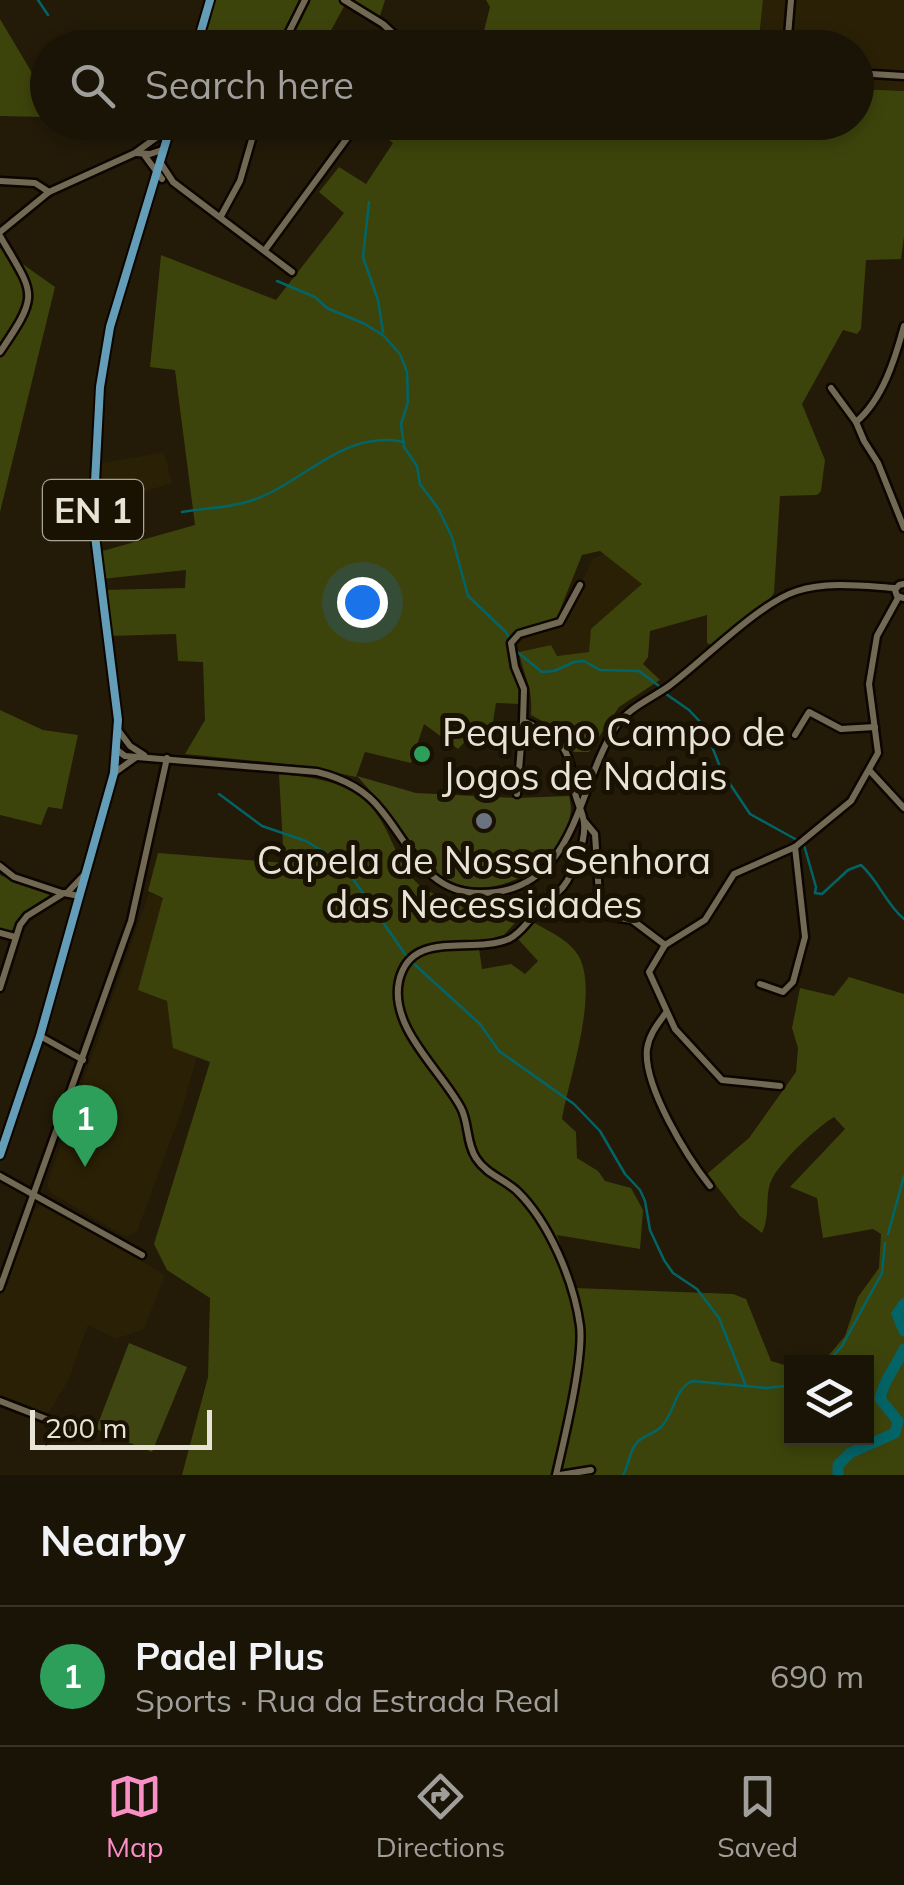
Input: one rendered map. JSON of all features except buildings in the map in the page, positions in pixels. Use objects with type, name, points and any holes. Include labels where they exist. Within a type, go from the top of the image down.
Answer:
[{"type":"main road","points":[[201,30],[210,0]]},
{"type":"main road","name":"EN 1","points":[[0,1155],[40,1036],[114,773],[118,730],[93,520],[96,434],[105,346],[152,188],[162,177],[167,140]]},
{"type":"street","points":[[290,30],[305,0]]},
{"type":"street","points":[[344,0],[390,30]]},
{"type":"street","points":[[789,30],[790,0]]},
{"type":"street","points":[[874,74],[904,76]]},
{"type":"street","points":[[0,352],[27,311],[29,299],[25,274],[0,234],[49,192],[135,153],[152,140]]},
{"type":"street","points":[[221,216],[240,181],[252,140]]},
{"type":"street","points":[[265,250],[347,140]]},
{"type":"street","points":[[147,144],[156,145],[162,154]]},
{"type":"street","points":[[135,153],[162,154]]},
{"type":"street","points":[[144,155],[162,177],[221,216],[292,272]]},
{"type":"street","points":[[0,181],[35,183],[49,192]]},
{"type":"street","points":[[0,250],[12,256]]},
{"type":"street","points":[[856,422],[879,393],[904,326]]},
{"type":"street","points":[[831,388],[878,462],[904,528]]},
{"type":"street","points":[[117,748],[125,756],[317,772],[342,779],[381,809],[428,874],[458,890],[498,892],[526,883],[542,872],[563,848],[622,719],[773,604],[808,588],[895,588],[904,584]]},
{"type":"street","points":[[517,794],[524,689],[515,667],[512,643],[520,634],[560,622],[580,585]]},
{"type":"street","points":[[780,1086],[722,1080],[693,1052],[665,1014],[648,972],[665,945],[705,920],[734,874],[795,847],[851,800],[870,771],[878,753],[869,698],[874,652],[877,636],[901,598],[895,588]]},
{"type":"street","points":[[795,735],[808,712],[841,729],[875,727]]},
{"type":"street","points":[[523,721],[551,733],[564,748],[579,810],[595,834],[600,910],[608,916],[632,920],[665,945]]},
{"type":"street","points":[[118,730],[136,754]]},
{"type":"street","points":[[114,773],[136,754]]},
{"type":"street","points":[[0,1288],[131,921],[167,758]]},
{"type":"street","points":[[870,771],[904,808]]},
{"type":"street","points":[[584,820],[566,884],[516,935],[495,943],[430,948],[416,953],[404,966],[398,986],[400,1007],[411,1034],[463,1111],[474,1156],[487,1171],[512,1186],[538,1214],[560,1260],[580,1326],[580,1350],[558,1475],[591,1470]]},
{"type":"street","points":[[760,984],[783,992],[800,962],[804,923],[795,847]]},
{"type":"street","points":[[563,848],[575,862]]},
{"type":"street","points":[[0,866],[14,877],[80,893]]},
{"type":"street","points":[[0,988],[15,937],[27,916],[67,892],[86,874]]},
{"type":"street","points":[[67,892],[75,910]]},
{"type":"street","points":[[0,932],[15,937]]},
{"type":"street","points":[[665,1014],[650,1035],[646,1052],[649,1069],[678,1139],[710,1186]]},
{"type":"street","points":[[40,1036],[83,1060]]},
{"type":"street","points":[[0,1176],[142,1255]]},
{"type":"street","points":[[0,1400],[72,1429]]},
{"type":"shaded area","points":[[763,0],[904,0],[904,91],[874,89],[874,30],[760,30]]},
{"type":"shaded area","points":[[164,452],[172,483],[101,505],[102,463]]},
{"type":"shaded area","points":[[604,554],[642,583],[590,652],[557,656],[551,645],[519,652],[515,641],[521,635],[563,623],[593,558]]},
{"type":"shaded area","points":[[149,893],[163,898],[164,999],[168,1003],[175,1049],[197,1056],[137,1232],[126,1237],[51,1193],[47,1184]]},
{"type":"shaded area","points":[[46,1203],[165,1275],[144,1329],[116,1339],[88,1325],[68,1381],[47,1415],[0,1395],[0,1296],[33,1210]]},
{"type":"green space","points":[[212,0],[385,0],[379,19],[347,1],[331,30],[204,30]]},
{"type":"green space","points":[[486,0],[763,0],[760,30],[484,30],[490,7]]},
{"type":"green space","points":[[0,19],[30,69],[30,117],[0,116]]},
{"type":"green space","points":[[874,90],[904,91],[901,259],[866,260],[861,329],[857,334],[843,330],[802,404],[825,460],[821,491],[817,495],[780,496],[774,593],[767,603],[711,645],[707,643],[707,615],[650,631],[648,657],[643,664],[660,680],[619,707],[589,752],[574,752],[564,733],[531,715],[519,652],[551,645],[557,656],[589,652],[591,629],[642,584],[600,551],[582,555],[556,620],[511,636],[510,654],[521,704],[496,703],[491,734],[473,733],[458,749],[424,724],[411,763],[365,752],[356,777],[306,766],[185,754],[205,720],[203,662],[178,661],[176,634],[109,636],[103,590],[185,588],[186,570],[102,579],[99,552],[195,525],[175,370],[150,367],[161,255],[276,300],[344,213],[319,192],[339,167],[366,184],[393,143],[389,140],[874,140]]},
{"type":"green space","points":[[0,248],[55,287],[0,512]]},
{"type":"green space","points":[[0,710],[43,730],[78,735],[62,809],[48,807],[41,825],[0,815]]},
{"type":"green space","points":[[279,774],[331,783],[351,791],[374,811],[400,860],[422,887],[466,901],[512,895],[523,914],[504,935],[478,942],[482,969],[511,964],[525,974],[538,961],[518,939],[533,922],[574,949],[584,971],[586,990],[581,1035],[562,1119],[576,1132],[577,1158],[598,1171],[605,1181],[631,1188],[643,1210],[640,1249],[557,1235],[575,1288],[733,1294],[746,1299],[771,1361],[784,1365],[784,1445],[874,1445],[874,1355],[829,1355],[845,1336],[858,1297],[879,1268],[881,1234],[873,1229],[823,1238],[817,1198],[790,1187],[845,1129],[834,1117],[800,1145],[777,1172],[770,1185],[762,1233],[740,1216],[707,1174],[749,1138],[796,1072],[798,1048],[792,1028],[800,988],[834,996],[849,977],[904,994],[904,1475],[182,1475],[208,1377],[210,1298],[167,1270],[154,1244],[210,1062],[173,1048],[167,1001],[138,990],[163,898],[148,891],[158,853],[284,863]]},
{"type":"green space","points":[[357,776],[416,793],[516,798],[569,796],[570,815],[554,849],[527,873],[494,886],[458,884],[440,877],[422,863],[383,805]]},
{"type":"green space","points":[[0,875],[50,895],[24,913],[10,933],[0,930]]},
{"type":"green space","points":[[129,1343],[187,1367],[152,1452],[96,1429]]},
{"type":"waterway","points":[[38,0],[48,15]]},
{"type":"waterway","points":[[369,202],[363,257],[378,300],[383,332]]},
{"type":"waterway","points":[[277,281],[365,324],[384,336],[400,354],[407,372],[408,402],[401,424],[404,447],[417,466],[420,484],[438,508],[452,537],[468,596],[506,632],[516,651],[542,672],[584,661],[600,670],[639,671],[659,686]]},
{"type":"waterway","points":[[182,512],[253,500],[362,443],[404,442]]},
{"type":"waterway","points":[[666,694],[704,726],[722,772],[750,814],[797,840]]},
{"type":"waterway","points":[[219,794],[262,826],[306,841],[342,863],[407,957]]},
{"type":"waterway","points":[[804,845],[815,893],[822,894],[848,870],[861,865],[904,919]]},
{"type":"waterway","points":[[413,963],[480,1024],[499,1051],[574,1104],[600,1131],[625,1174],[640,1190],[650,1230],[664,1260],[673,1273],[697,1289],[719,1318],[746,1386]]},
{"type":"waterway","points":[[888,1234],[904,1176]]},
{"type":"waterway","points":[[834,1355],[882,1273],[885,1243]]},
{"type":"waterway","points":[[904,1304],[897,1314],[904,1331]]},
{"type":"waterway","points":[[838,1475],[838,1465],[850,1453],[895,1433],[898,1421],[880,1399],[904,1349]]},
{"type":"waterway","points":[[623,1475],[635,1445],[661,1427],[681,1391],[692,1381],[784,1386]]},
{"type":"place","name":"Pequeno Campo de Jogos de Nadais","points":[[422,754]]},
{"type":"place","name":"Capela de Nossa Senhora das Necessidades","points":[[484,821]]},
{"type":"place","name":"Padel Plus","points":[[85,1167]]}]
